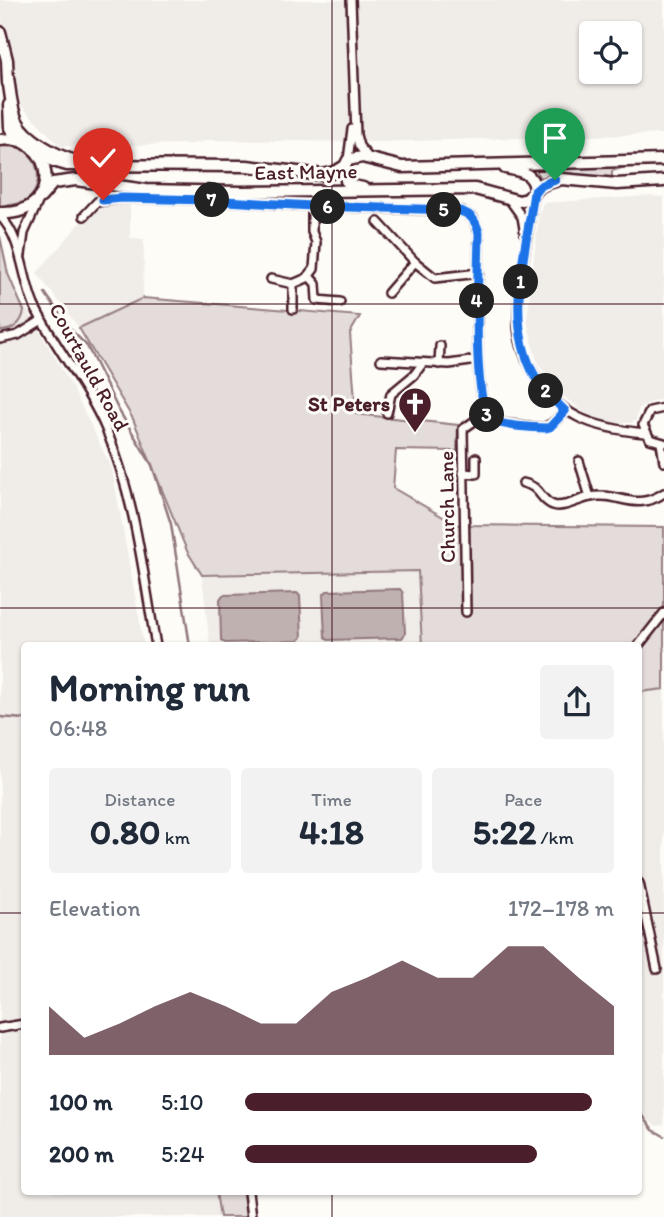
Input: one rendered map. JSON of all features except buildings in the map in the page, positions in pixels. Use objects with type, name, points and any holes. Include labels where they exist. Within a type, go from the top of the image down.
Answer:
[{"type":"main road","points":[[0,32],[14,111],[22,128],[57,155],[98,165]]},
{"type":"main road","points":[[8,77],[9,124],[12,133],[22,142]]},
{"type":"main road","points":[[0,140],[7,138],[22,142]]},
{"type":"main road","name":"East Mayne","points":[[22,142],[48,159],[62,164],[268,167],[323,175],[335,172],[354,158],[369,158],[402,167],[664,160]]},
{"type":"main road","points":[[33,149],[40,157],[46,176],[41,197]]},
{"type":"main road","name":"East Mayne","points":[[346,163],[344,176],[349,183],[369,190]]},
{"type":"main road","name":"East Mayne","points":[[491,165],[526,173],[532,177],[535,191]]},
{"type":"main road","points":[[509,199],[523,201],[549,181],[561,179],[617,184],[664,181]]},
{"type":"main road","name":"East Mayne","points":[[0,215],[24,210],[53,183],[70,180],[146,190],[283,192],[475,188],[509,199]]},
{"type":"street","points":[[351,0],[354,111],[359,146],[369,158]]},
{"type":"street","points":[[346,163],[354,111]]},
{"type":"street","points":[[535,191],[526,238],[518,330],[521,344],[538,382],[565,411],[612,430],[645,433]]},
{"type":"street","name":"Courtauld Road","points":[[23,269],[21,249],[24,233],[41,197]]},
{"type":"street","points":[[84,216],[97,202],[122,198],[462,211],[477,224],[478,360],[482,403],[486,413],[490,419],[499,422],[542,428],[550,427],[565,411]]},
{"type":"street","points":[[509,199],[522,217],[526,238]]},
{"type":"street","points":[[271,279],[293,284],[309,276],[314,269],[316,242],[312,232],[312,206]]},
{"type":"street","name":"Courtauld Road","points":[[0,215],[11,233],[29,293],[106,428],[125,478],[132,503],[155,642]]},
{"type":"street","points":[[378,222],[415,262],[435,278],[479,273]]},
{"type":"street","points":[[388,293],[415,262]]},
{"type":"street","points":[[309,276],[316,284],[317,300],[340,302]]},
{"type":"street","points":[[293,284],[293,309]]},
{"type":"street","points":[[0,339],[18,335],[42,320]]},
{"type":"street","points":[[439,364],[440,346]]},
{"type":"street","points":[[382,360],[439,364],[478,360]]},
{"type":"street","points":[[387,413],[391,394],[414,375],[423,363]]},
{"type":"street","points":[[664,408],[650,411],[643,425],[650,439],[662,443],[664,462]]},
{"type":"street","name":"Church Lane","points":[[466,612],[463,429],[486,413]]},
{"type":"street","points":[[463,473],[476,474],[476,458]]},
{"type":"street","points":[[579,461],[590,497]]},
{"type":"street","points":[[523,483],[536,488],[552,505],[559,506],[601,496],[634,503],[654,500],[664,493]]},
{"type":"street","points":[[641,642],[664,613]]},
{"type":"street","points":[[642,897],[657,969]]},
{"type":"street","points":[[0,1028],[21,1024]]},
{"type":"street","points":[[249,1195],[252,1215]]},
{"type":"shaded area","points":[[0,0],[664,0],[664,134],[371,142],[208,140],[193,144],[60,146],[21,105],[0,12]]},
{"type":"shaded area","points":[[0,146],[22,149],[33,159],[36,166],[36,188],[24,202],[0,206]]},
{"type":"shaded area","points":[[625,167],[612,171],[612,179],[558,172],[541,178],[536,170]]},
{"type":"shaded area","points":[[664,197],[664,401],[656,400],[639,408],[636,420],[630,423],[606,422],[585,413],[559,393],[536,358],[527,320],[539,214],[543,203]]},
{"type":"shaded area","points":[[130,200],[130,238],[144,239],[143,298],[79,328],[37,273],[95,206],[106,201]]},
{"type":"shaded area","points":[[0,236],[8,274],[24,311],[16,326],[0,331]]},
{"type":"shaded area","points":[[0,271],[26,308],[72,387],[112,469],[143,642],[21,642],[21,1195],[244,1195],[248,1217],[0,1217]]},
{"type":"shaded area","points":[[143,298],[360,316],[350,333],[356,414],[458,425],[457,451],[396,450],[393,488],[457,525],[664,527],[664,607],[635,642],[422,642],[418,571],[202,575],[187,551],[133,419],[79,328]]},
{"type":"shaded area","points":[[419,571],[422,642],[210,642],[202,576]]},
{"type":"shaded area","points":[[400,589],[403,593],[405,634],[402,638],[328,640],[325,637],[323,595],[327,591]]},
{"type":"shaded area","points":[[297,593],[300,596],[302,637],[298,641],[224,642],[221,640],[220,599],[223,595]]},
{"type":"shaded area","points":[[664,600],[664,1125],[656,1126],[649,1121],[642,1109],[642,642],[633,642]]},
{"type":"shaded area","points":[[664,619],[664,689],[642,692],[642,647]]},
{"type":"shaded area","points":[[216,1195],[243,1195],[247,1217],[220,1217]]},
{"type":"waterway","points":[[45,293],[71,330],[87,346],[118,409],[152,465],[171,524],[189,642]]},
{"type":"waterway","points":[[0,717],[21,719]]},
{"type":"waterway","points":[[642,1114],[653,1130],[664,1136]]},
{"type":"place","name":"St Peters","points":[[415,434]]},
{"type":"route","points":[[103,200],[122,198],[260,202],[454,210],[470,215],[477,224],[479,233],[478,360],[484,409],[493,421],[546,428],[565,411],[538,382],[528,362],[518,330],[519,301],[534,192],[542,185],[555,180]]}]
